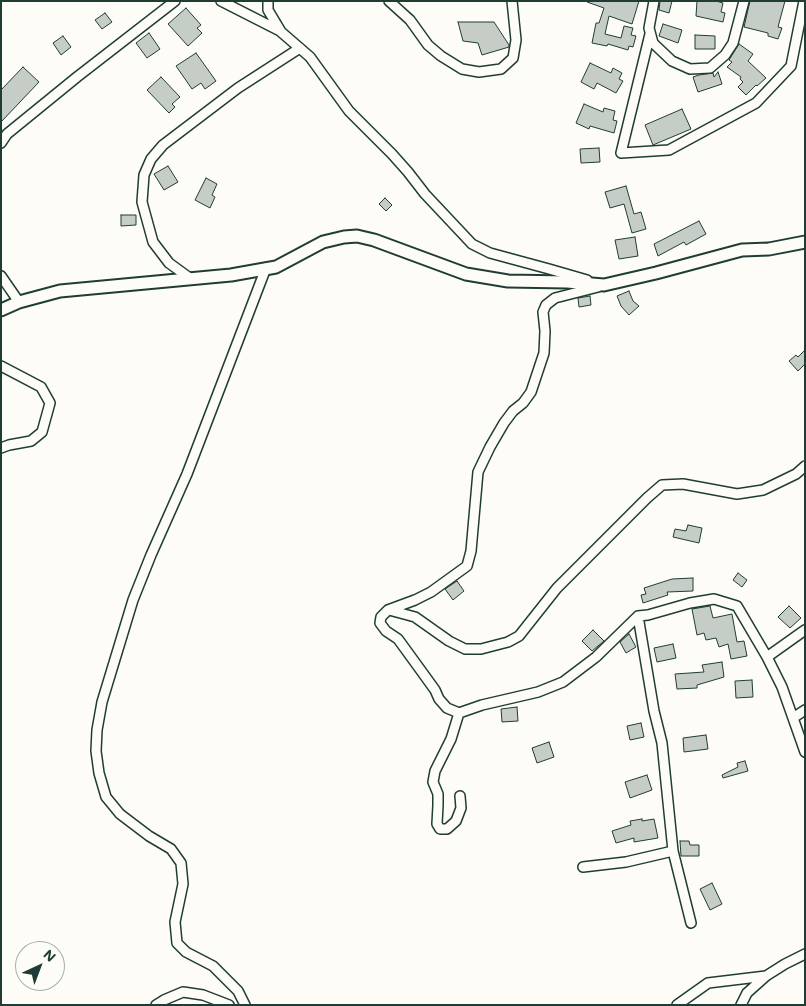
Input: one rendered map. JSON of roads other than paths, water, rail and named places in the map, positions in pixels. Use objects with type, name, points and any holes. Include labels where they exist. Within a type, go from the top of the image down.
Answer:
[{"type":"street","points":[[1,143],[7,134],[35,111],[175,1]]},
{"type":"street","points":[[221,1],[280,30],[310,57],[349,110],[392,154],[425,194],[472,244],[490,253],[549,268],[604,285]]},
{"type":"street","points":[[268,1],[268,10],[280,30]]},
{"type":"street","points":[[389,1],[410,20],[428,45],[441,56],[462,69],[479,72],[501,69],[513,58],[516,40],[512,1]]},
{"type":"street","points":[[654,1],[648,28],[653,43],[672,61],[690,69],[710,68],[725,55],[733,43],[744,1]]},
{"type":"street","points":[[650,34],[621,153],[669,150],[756,103],[791,66],[804,1]]},
{"type":"street","points":[[191,279],[169,263],[152,242],[142,202],[144,175],[151,159],[163,144],[238,88],[300,48]]},
{"type":"street","points":[[1,310],[19,302],[60,291],[230,275],[276,267],[323,242],[357,236],[374,240],[466,274],[508,280],[604,285]]},
{"type":"street","points":[[805,242],[769,249],[742,250],[656,274],[555,298],[546,305],[543,312],[545,331],[544,353],[531,392],[524,403],[513,411],[504,423],[478,472],[468,566],[430,592],[388,610],[381,617],[380,623],[386,631],[398,639],[435,690],[439,699],[447,708],[459,713],[482,705],[538,692],[563,682],[596,658],[638,616],[714,599],[736,606],[767,657],[782,686],[805,752]]},
{"type":"street","points":[[245,1005],[238,991],[213,966],[186,952],[177,943],[175,922],[183,884],[181,863],[171,849],[149,836],[120,814],[106,797],[96,751],[97,730],[102,702],[133,600],[187,474],[266,268]]},
{"type":"street","points":[[1,276],[19,302]]},
{"type":"street","points":[[1,366],[41,387],[50,403],[42,432],[31,441],[1,448]]},
{"type":"street","points":[[388,610],[415,617],[465,650],[481,649],[508,642],[520,636],[558,588],[662,485],[683,484],[738,494],[763,490],[796,474],[805,466]]},
{"type":"street","points":[[638,616],[654,711],[662,743],[674,851],[691,923]]},
{"type":"street","points":[[767,657],[805,630]]},
{"type":"street","points":[[793,718],[805,710]]},
{"type":"street","points":[[459,713],[451,739],[435,771],[433,782],[438,794],[437,824],[440,830],[447,829],[456,821],[460,808],[460,796]]},
{"type":"street","points":[[583,867],[626,862],[674,851]]},
{"type":"street","points":[[741,1005],[747,993],[766,976],[805,954]]},
{"type":"street","points":[[677,1005],[708,983],[766,976]]},
{"type":"street","points":[[156,1005],[183,992],[203,994],[229,1005]]}]
